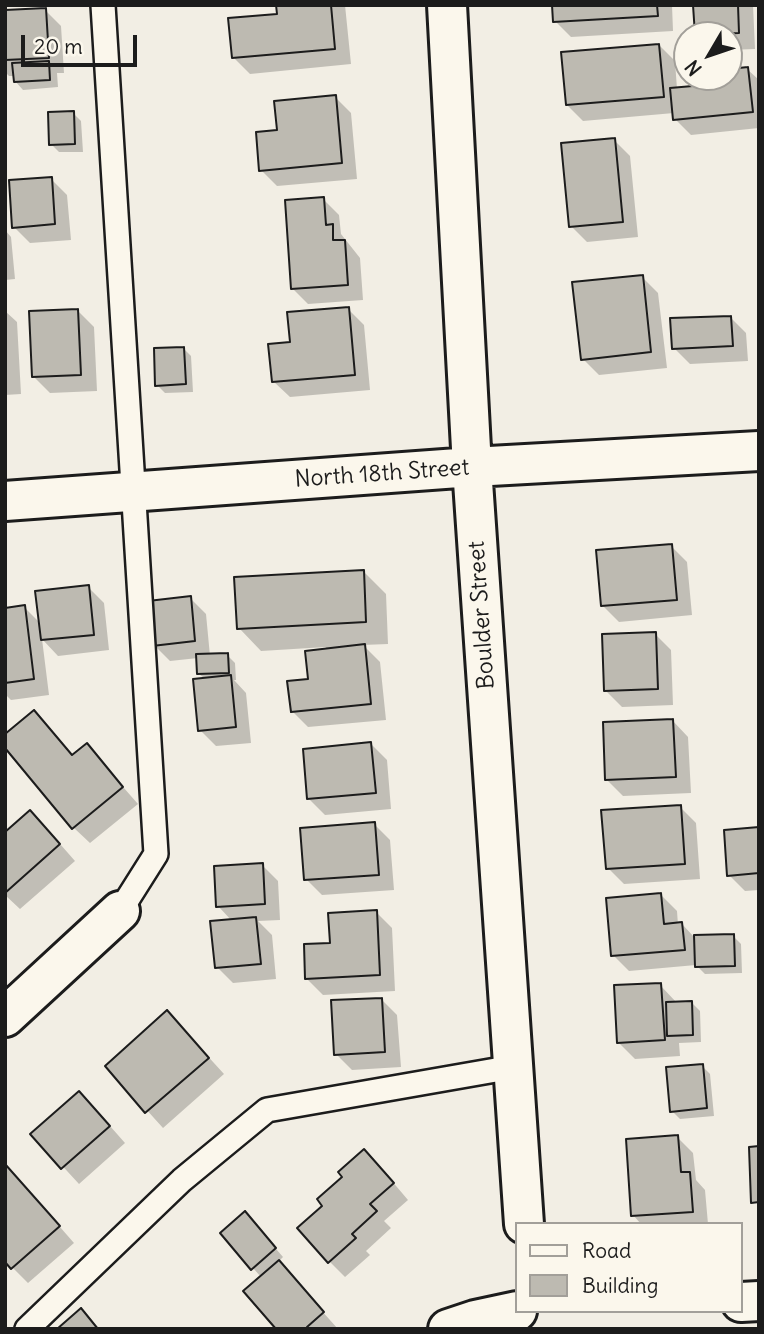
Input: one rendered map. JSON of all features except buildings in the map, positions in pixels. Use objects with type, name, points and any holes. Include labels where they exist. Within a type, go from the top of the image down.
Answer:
[{"type":"street","name":"Boulder Street","points":[[447,5],[472,467],[524,1222]]},
{"type":"street","name":"North 18th Street","points":[[5,501],[472,467],[759,451]]},
{"type":"street","points":[[5,1017],[120,911]]},
{"type":"street","points":[[448,1329],[516,1311]]},
{"type":"lane","points":[[103,5],[156,854],[120,911]]},
{"type":"lane","points":[[27,1329],[182,1180],[267,1110],[513,1067]]}]
